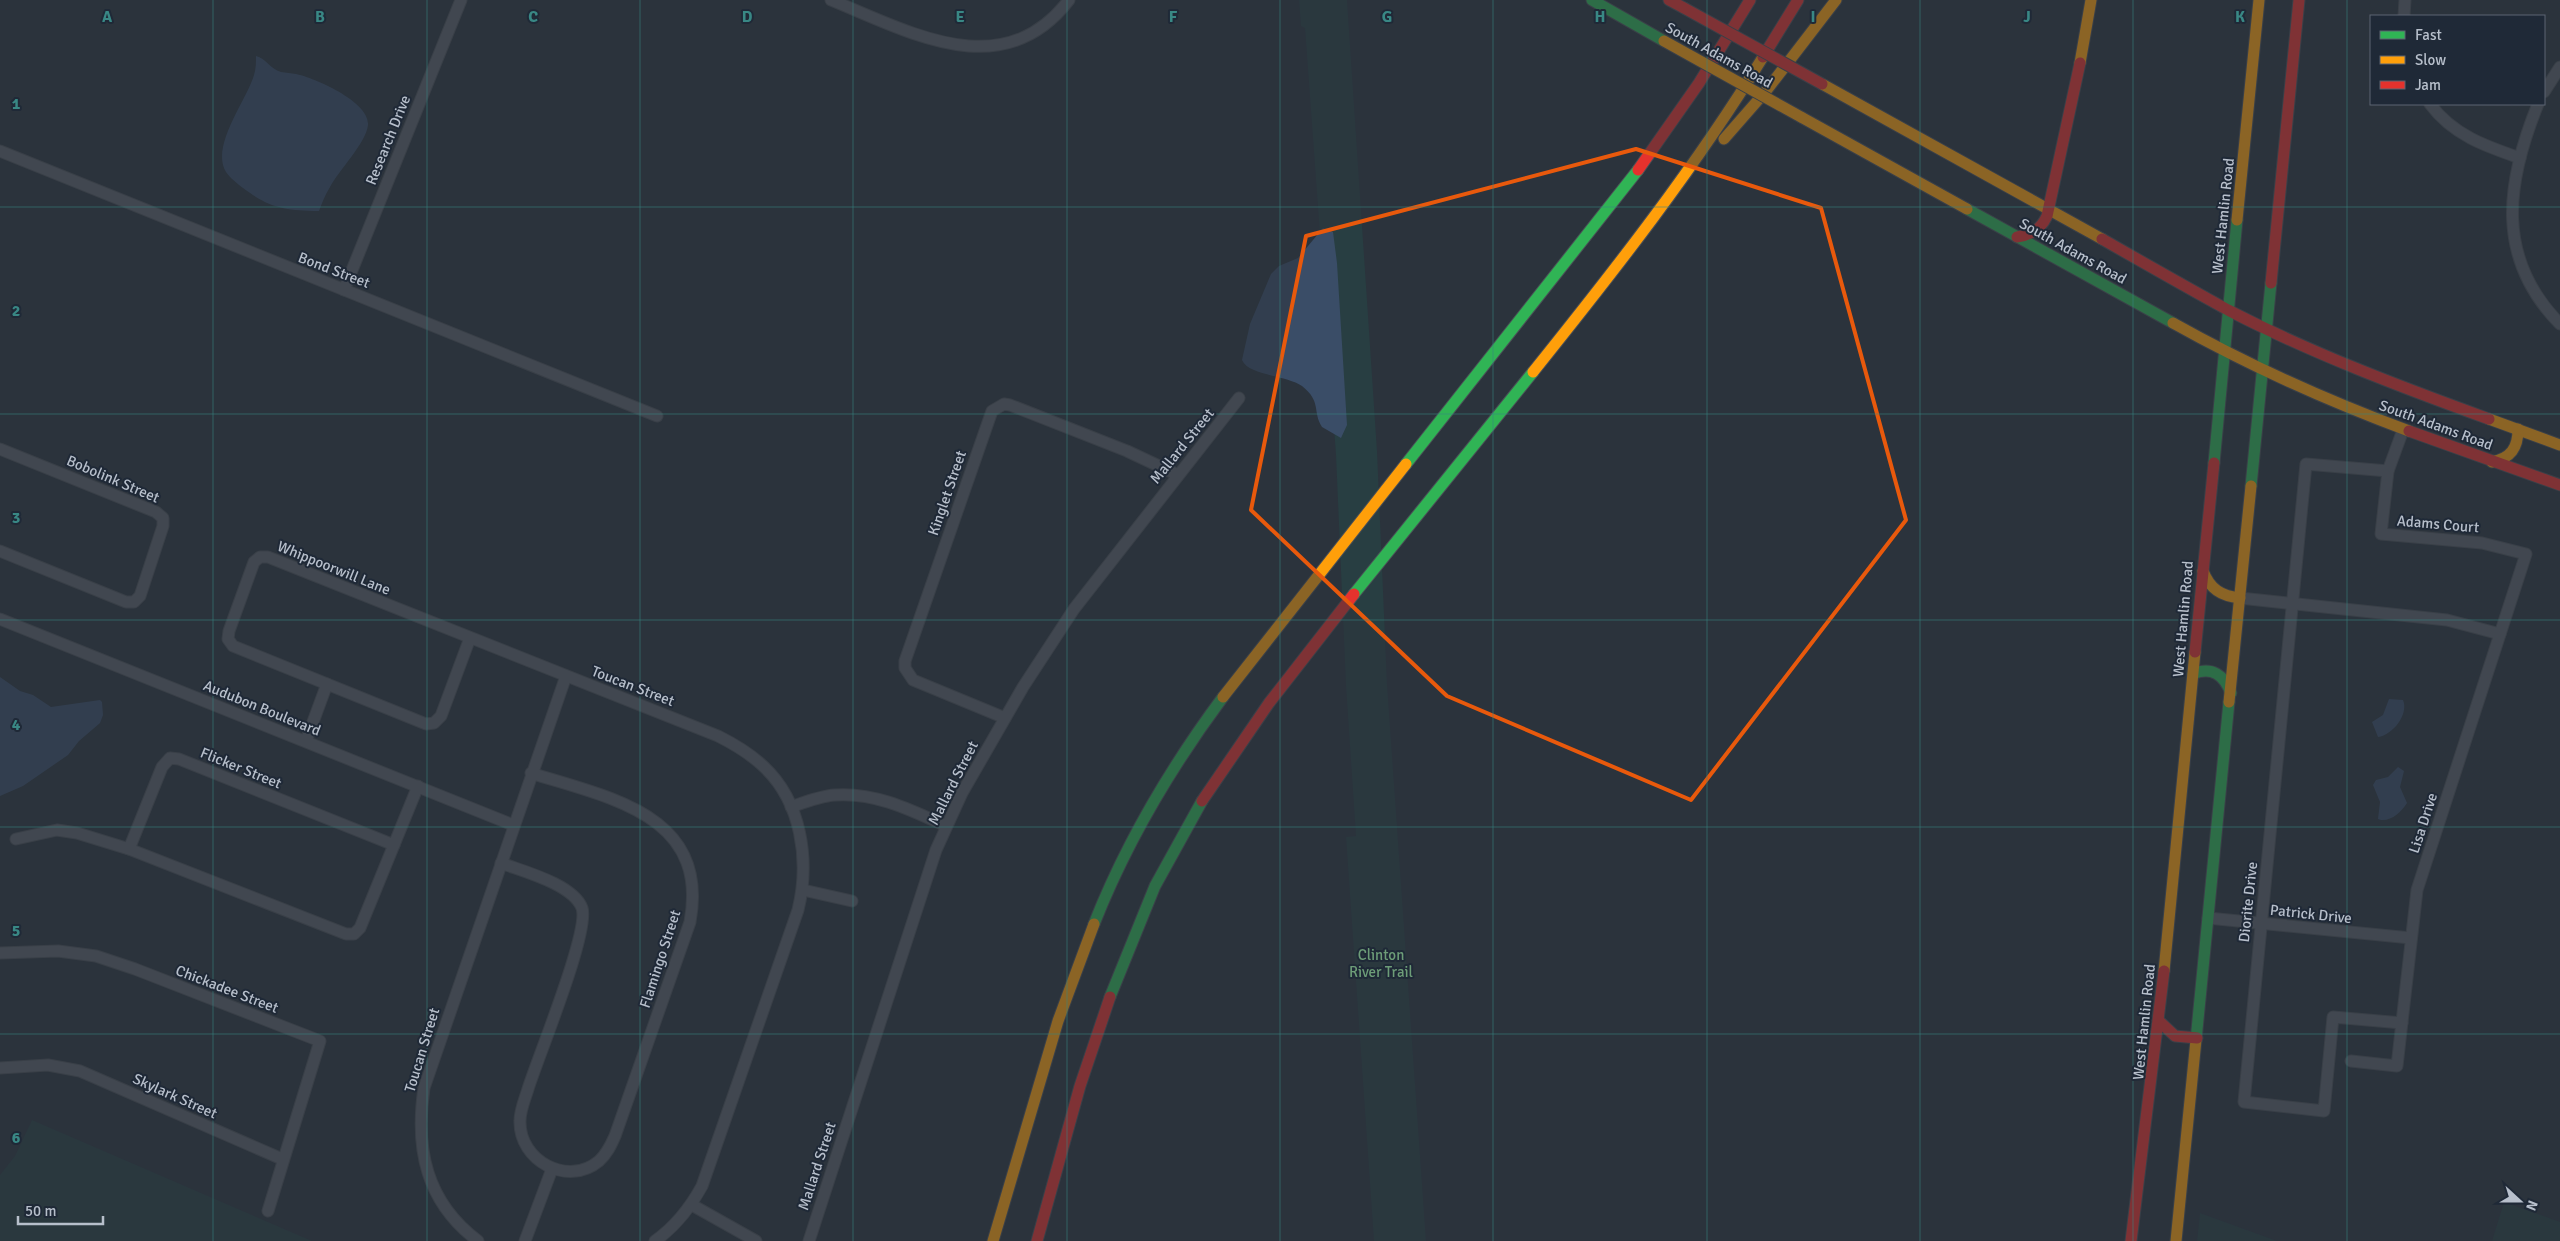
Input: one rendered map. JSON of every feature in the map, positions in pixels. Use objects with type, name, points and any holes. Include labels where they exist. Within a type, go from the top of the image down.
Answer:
[{"type":"main road","name":"South Adams Road","points":[[1592,0],[2225,352],[2262,370],[2403,430],[2560,485]]},
{"type":"main road","name":"South Adams Road","points":[[1669,0],[2229,310],[2394,385],[2560,445]]},
{"type":"main road","points":[[993,1241],[1056,1022],[1080,953],[1109,888],[1149,810],[1195,735],[1257,650],[1624,190],[1695,89],[1750,0]]},
{"type":"main road","points":[[1657,214],[1730,111],[1798,0]]},
{"type":"main road","points":[[1037,1241],[1092,1046],[1109,994],[1149,901],[1180,839],[1226,763],[1263,710],[1332,622],[1657,214],[1766,91],[1836,0]]},
{"type":"main road","points":[[2017,237],[2026,237],[2042,227],[2050,210],[2083,51],[2091,0]]},
{"type":"main road","name":"West Hamlin Road","points":[[2131,1241],[2159,1021],[2259,0]]},
{"type":"main road","points":[[2176,1241],[2299,0]]},
{"type":"main road","points":[[2492,462],[2502,460],[2514,453],[2518,441],[2518,429]]},
{"type":"main road","points":[[2203,571],[2213,590],[2226,596],[2240,598]]},
{"type":"main road","points":[[2193,674],[2205,670],[2215,672],[2224,679],[2231,693]]},
{"type":"main road","points":[[2159,1021],[2171,1035],[2180,1039],[2197,1038]]},
{"type":"street","name":"Research Drive","points":[[344,290],[460,0]]},
{"type":"street","points":[[831,0],[923,37],[967,47],[984,47],[1019,39],[1043,26],[1069,0]]},
{"type":"street","points":[[2404,15],[2406,0]]},
{"type":"street","points":[[2545,90],[2560,67]]},
{"type":"street","points":[[2431,105],[2452,126],[2470,139],[2520,158]]},
{"type":"street","points":[[2538,105],[2520,158],[2512,192],[2512,221],[2516,250],[2530,286],[2546,309],[2560,324]]},
{"type":"street","name":"Bond Street","points":[[0,152],[657,416]]},
{"type":"street","name":"Mallard Street","points":[[809,1241],[946,826],[962,793],[1047,648],[1088,590],[1240,398]]},
{"type":"street","name":"Kinglet Street","points":[[1005,718],[913,680],[905,668],[905,661],[992,411],[1004,404],[1010,405],[1127,452],[1178,475]]},
{"type":"street","name":"Adams Court","points":[[2403,430],[2388,471],[2380,534],[2482,543],[2526,554]]},
{"type":"street","name":"Bobolink Street","points":[[0,449],[156,512],[163,518],[164,526],[140,596],[134,602],[126,602],[0,551]]},
{"type":"street","name":"Diorite Drive","points":[[2388,471],[2306,464],[2244,1102],[2324,1111],[2333,1018],[2402,1023]]},
{"type":"street","name":"Lisa Drive","points":[[2351,1061],[2397,1066],[2416,890],[2526,554]]},
{"type":"street","name":"Whippoorwill Lane","points":[[470,638],[441,716],[434,723],[426,724],[233,646],[228,639],[229,631],[254,562],[260,556],[268,557],[566,676]]},
{"type":"street","points":[[2240,598],[2447,620],[2500,634]]},
{"type":"street","name":"Audubon Boulevard","points":[[0,619],[513,825]]},
{"type":"street","name":"Toucan Street","points":[[478,1241],[452,1216],[436,1191],[421,1148],[420,1114],[430,1064],[566,676],[718,736],[744,750],[763,766],[775,780],[791,807],[802,844],[803,890],[716,1150],[702,1186],[692,1205],[676,1224],[655,1241]]},
{"type":"street","points":[[306,741],[327,684]]},
{"type":"street","name":"Flicker Street","points":[[129,849],[162,767],[170,758],[179,759],[394,845]]},
{"type":"street","name":"Flamingo Street","points":[[531,773],[576,786],[652,818],[672,836],[679,848],[687,862],[694,891],[690,922],[615,1136],[607,1151],[590,1166],[569,1171],[552,1169]]},
{"type":"street","points":[[16,839],[65,831],[129,849],[346,934],[354,934],[360,928],[418,786]]},
{"type":"street","points":[[791,807],[818,798],[852,795],[899,805],[946,826]]},
{"type":"street","points":[[501,863],[562,888],[578,901],[582,909],[583,919],[579,941],[535,1066],[520,1123],[521,1133],[530,1151],[538,1160],[552,1169],[525,1241]]},
{"type":"street","points":[[803,890],[852,901]]},
{"type":"street","name":"Patrick Drive","points":[[2208,918],[2411,938]]},
{"type":"street","name":"Chickadee Street","points":[[0,953],[58,951],[96,956],[135,969],[320,1041],[282,1159]]},
{"type":"street","name":"Skylark Street","points":[[0,1068],[48,1065],[80,1071],[282,1159]]},
{"type":"street","points":[[268,1211],[282,1167],[282,1159]]},
{"type":"street","points":[[692,1205],[756,1241]]},
{"type":"highlighted area","points":[[1636,149],[1821,208],[1906,520],[1691,800],[1447,696],[1251,510],[1306,236]]},
{"type":"green space","name":"Clinton River Trail","points":[[1299,0],[1347,0],[1377,451],[1387,684],[1426,1241],[1374,1241],[1346,837],[1356,836],[1346,686],[1336,455],[1305,28],[1301,26]]},
{"type":"green space","points":[[32,1120],[312,1241],[0,1241],[0,1175],[15,1156]]},
{"type":"green space","points":[[2504,1202],[2560,1222],[2560,1241],[2492,1241]]},
{"type":"green space","points":[[2200,1213],[2277,1241],[2197,1241]]},
{"type":"water","points":[[256,56],[263,59],[277,71],[305,76],[340,92],[360,108],[366,116],[368,125],[366,132],[352,156],[334,180],[319,211],[287,209],[270,204],[243,188],[226,172],[222,161],[226,136],[254,75]]},
{"type":"water","points":[[1323,228],[1333,232],[1337,263],[1347,425],[1341,438],[1322,427],[1312,397],[1302,386],[1295,382],[1252,369],[1242,360],[1250,324],[1271,274],[1279,266],[1298,258]]},
{"type":"water","points":[[0,677],[20,691],[33,695],[51,707],[100,700],[102,702],[103,715],[100,723],[79,741],[68,755],[23,786],[0,796]]},
{"type":"water","points":[[2389,699],[2403,700],[2404,711],[2394,728],[2378,737],[2372,722],[2383,715]]},
{"type":"water","points":[[2398,767],[2404,771],[2400,787],[2407,803],[2399,813],[2392,817],[2385,820],[2378,819],[2380,802],[2373,785],[2376,780],[2388,777]]},
{"type":"traffic: fast","points":[[1592,0],[1664,41]]},
{"type":"traffic: fast","points":[[1406,464],[1638,170]]},
{"type":"traffic: fast","points":[[1967,209],[2173,323]]},
{"type":"traffic: fast","points":[[2214,463],[2237,220]]},
{"type":"traffic: fast","points":[[2251,486],[2271,283]]},
{"type":"traffic: fast","points":[[1354,594],[1533,372]]},
{"type":"traffic: fast","points":[[2193,674],[2206,671],[2212,672],[2225,681],[2231,693]]},
{"type":"traffic: fast","points":[[1094,924],[1120,864],[1151,806],[1185,751],[1223,697]]},
{"type":"traffic: fast","points":[[2196,1040],[2229,702]]},
{"type":"traffic: fast","points":[[1110,997],[1155,886],[1202,801]]},
{"type":"traffic: slow","points":[[1724,139],[1766,91],[1836,0]]},
{"type":"traffic: slow","points":[[2080,63],[2091,0]]},
{"type":"traffic: slow","points":[[2237,220],[2259,0]]},
{"type":"traffic: slow","points":[[1664,41],[1801,117]]},
{"type":"traffic: slow","points":[[1533,372],[1594,296],[1682,179],[1763,57]]},
{"type":"traffic: slow","points":[[1822,84],[2102,239]]},
{"type":"traffic: slow","points":[[1801,117],[1967,209]]},
{"type":"traffic: slow","points":[[2173,323],[2289,382],[2409,431]]},
{"type":"traffic: slow","points":[[2489,419],[2560,445]]},
{"type":"traffic: slow","points":[[2492,462],[2509,455],[2517,442],[2518,429]]},
{"type":"traffic: slow","points":[[1223,697],[1406,464]]},
{"type":"traffic: slow","points":[[2229,702],[2251,486]]},
{"type":"traffic: slow","points":[[2203,571],[2209,583],[2217,590],[2240,598]]},
{"type":"traffic: slow","points":[[2164,971],[2195,652]]},
{"type":"traffic: slow","points":[[993,1241],[1058,1021],[1094,924]]},
{"type":"traffic: slow","points":[[2176,1241],[2196,1040]]},
{"type":"traffic: jam","points":[[1669,0],[1684,8]]},
{"type":"traffic: jam","points":[[1638,170],[1699,83],[1750,0]]},
{"type":"traffic: jam","points":[[1763,57],[1798,0]]},
{"type":"traffic: jam","points":[[2271,283],[2299,0]]},
{"type":"traffic: jam","points":[[1684,8],[1822,84]]},
{"type":"traffic: jam","points":[[2017,237],[2035,231],[2047,216],[2080,63]]},
{"type":"traffic: jam","points":[[2102,239],[2228,310],[2291,341],[2390,382],[2489,419]]},
{"type":"traffic: jam","points":[[2409,431],[2560,485]]},
{"type":"traffic: jam","points":[[2195,652],[2214,463]]},
{"type":"traffic: jam","points":[[1202,801],[1269,703],[1354,594]]},
{"type":"traffic: jam","points":[[2131,1241],[2164,971]]},
{"type":"traffic: jam","points":[[1037,1241],[1080,1086],[1110,997]]},
{"type":"traffic: jam","points":[[2159,1021],[2175,1036],[2197,1038]]}]
